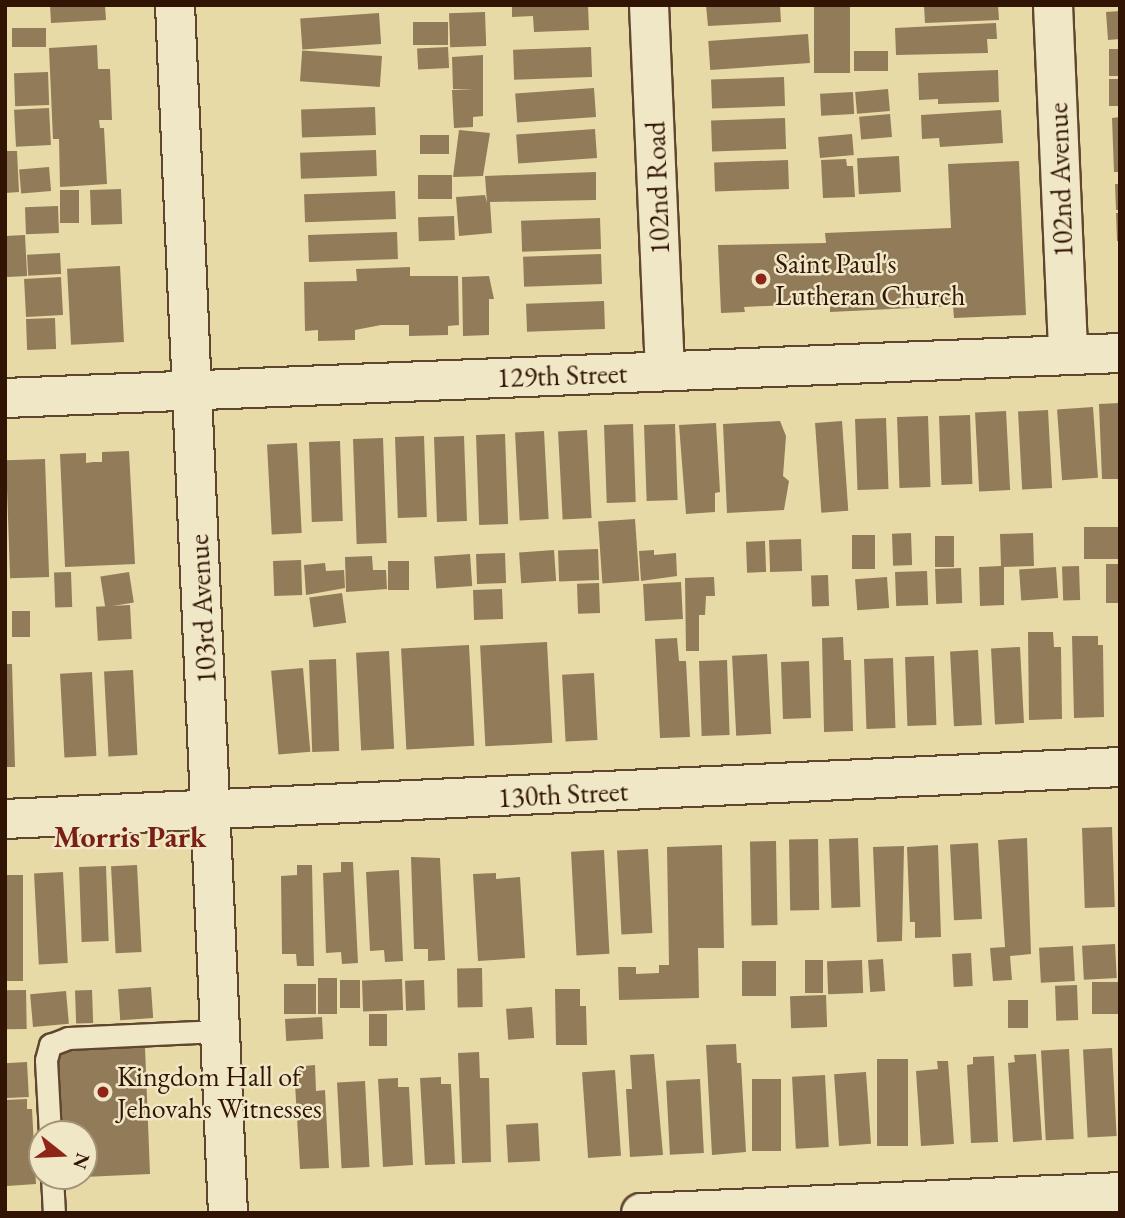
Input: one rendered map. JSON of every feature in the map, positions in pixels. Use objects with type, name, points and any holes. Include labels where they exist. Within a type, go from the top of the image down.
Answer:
[{"type":"street","name":"103rd Avenue","points":[[175,5],[213,811],[219,1031],[228,1213]]},
{"type":"street","name":"102nd Road","points":[[649,5],[665,371]]},
{"type":"street","name":"102nd Avenue","points":[[1053,5],[1068,354]]},
{"type":"street","name":"129th Street","points":[[5,398],[191,388],[1120,353]]},
{"type":"street","name":"130th Street","points":[[5,819],[1120,767]]},
{"type":"street","points":[[641,1213],[1120,1192]]},
{"type":"lane","points":[[49,1120],[46,1060],[50,1045],[68,1038],[219,1031]]},
{"type":"lane","points":[[53,1190],[54,1213]]},
{"type":"building","points":[[50,5],[105,5],[106,20],[51,23]]},
{"type":"building","points":[[512,5],[588,5],[589,30],[534,32],[533,16],[512,17]]},
{"type":"building","points":[[706,5],[780,5],[781,22],[708,26]]},
{"type":"building","points":[[924,5],[998,5],[999,20],[925,23]]},
{"type":"building","points":[[814,7],[850,7],[850,73],[814,73]]},
{"type":"building","points":[[1120,11],[1120,39],[1108,40],[1106,12]]},
{"type":"building","points":[[485,12],[486,46],[450,47],[449,13]]},
{"type":"building","points":[[379,13],[381,44],[302,49],[300,19]]},
{"type":"building","points":[[413,22],[448,22],[448,45],[413,45]]},
{"type":"building","points":[[996,23],[997,39],[987,39],[988,53],[896,55],[895,28]]},
{"type":"building","points":[[12,28],[46,28],[46,47],[12,47]]},
{"type":"building","points":[[808,34],[810,63],[710,70],[708,41]]},
{"type":"building","points":[[97,45],[98,69],[110,69],[112,120],[99,120],[100,128],[104,128],[107,184],[60,187],[59,139],[53,139],[49,48]]},
{"type":"building","points":[[448,47],[449,68],[418,70],[417,49]]},
{"type":"building","points":[[591,47],[592,77],[514,80],[513,50]]},
{"type":"building","points":[[1109,49],[1120,49],[1120,76],[1109,76]]},
{"type":"building","points":[[302,50],[382,56],[380,87],[300,81]]},
{"type":"building","points":[[854,51],[888,51],[888,71],[854,71]]},
{"type":"building","points":[[483,55],[483,116],[473,117],[473,127],[454,128],[452,90],[474,89],[453,89],[452,57]]},
{"type":"building","points":[[998,70],[999,102],[938,104],[938,99],[919,100],[918,73]]},
{"type":"building","points":[[48,72],[49,105],[15,106],[14,73]]},
{"type":"building","points":[[784,77],[785,106],[712,109],[711,80]]},
{"type":"building","points":[[1109,79],[1120,79],[1120,106],[1109,106]]},
{"type":"building","points":[[594,88],[596,117],[517,122],[515,94]]},
{"type":"building","points":[[888,89],[890,111],[857,114],[855,92]]},
{"type":"building","points":[[853,92],[854,114],[821,116],[820,94]]},
{"type":"building","points":[[375,107],[376,135],[302,138],[301,110]]},
{"type":"building","points":[[49,108],[51,145],[16,147],[14,110]]},
{"type":"building","points":[[1001,110],[1003,143],[940,147],[939,138],[922,139],[921,115]]},
{"type":"building","points":[[890,114],[892,137],[861,140],[859,117]]},
{"type":"building","points":[[1120,117],[1120,172],[1114,172],[1112,118]]},
{"type":"building","points":[[785,118],[786,149],[712,152],[711,121]]},
{"type":"building","points":[[595,129],[597,158],[518,163],[516,135]]},
{"type":"building","points":[[459,130],[490,133],[483,176],[453,177]]},
{"type":"building","points":[[852,134],[854,155],[820,158],[818,137]]},
{"type":"building","points":[[420,135],[449,135],[449,154],[420,154]]},
{"type":"building","points":[[376,150],[377,176],[301,179],[300,153]]},
{"type":"building","points":[[5,151],[17,151],[19,192],[5,193]]},
{"type":"building","points":[[899,156],[901,192],[859,194],[857,158]]},
{"type":"building","points":[[846,159],[847,166],[853,166],[855,197],[823,198],[821,160]]},
{"type":"building","points":[[788,160],[789,189],[715,192],[714,163]]},
{"type":"building","points":[[1019,161],[1026,315],[954,318],[953,306],[830,312],[830,303],[744,307],[745,312],[721,313],[718,245],[826,243],[825,233],[951,228],[948,164]]},
{"type":"building","points":[[49,167],[51,191],[21,194],[19,170]]},
{"type":"building","points":[[596,172],[596,200],[490,202],[492,233],[459,236],[456,197],[485,195],[487,203],[485,176]]},
{"type":"building","points":[[418,175],[452,175],[452,199],[418,199]]},
{"type":"building","points":[[1115,184],[1120,184],[1120,210],[1116,210]]},
{"type":"building","points":[[121,189],[122,224],[91,225],[90,190]]},
{"type":"building","points":[[60,190],[79,190],[79,223],[60,223]]},
{"type":"building","points":[[395,191],[396,219],[305,222],[304,194]]},
{"type":"building","points":[[58,206],[59,233],[26,234],[25,207]]},
{"type":"building","points":[[1116,213],[1120,213],[1120,241],[1117,241]]},
{"type":"building","points":[[454,216],[455,240],[419,241],[418,217]]},
{"type":"building","points":[[600,218],[601,249],[522,252],[521,221]]},
{"type":"building","points":[[397,232],[398,259],[309,262],[308,235]]},
{"type":"building","points":[[25,235],[27,276],[7,277],[5,236]]},
{"type":"building","points":[[60,253],[61,274],[28,276],[27,255]]},
{"type":"building","points":[[601,254],[602,284],[524,287],[523,257]]},
{"type":"building","points":[[120,266],[124,342],[71,345],[67,269]]},
{"type":"building","points":[[410,267],[410,276],[458,276],[459,325],[448,326],[448,335],[409,336],[409,325],[381,325],[355,330],[355,340],[318,341],[318,330],[305,331],[304,282],[357,281],[356,269]]},
{"type":"building","points":[[489,276],[494,299],[489,299],[489,335],[463,336],[462,277]]},
{"type":"building","points":[[61,277],[63,315],[26,317],[24,279]]},
{"type":"building","points":[[604,301],[605,329],[527,332],[526,304]]},
{"type":"building","points":[[55,318],[56,349],[27,350],[26,319]]},
{"type":"building","points":[[1120,403],[1120,479],[1102,479],[1099,404]]},
{"type":"building","points":[[1093,407],[1098,478],[1062,480],[1057,410]]},
{"type":"building","points":[[1048,410],[1052,488],[1022,489],[1018,412]]},
{"type":"building","points":[[1006,411],[1010,490],[979,492],[975,413]]},
{"type":"building","points":[[970,415],[972,484],[941,485],[939,416]]},
{"type":"building","points":[[928,416],[930,487],[899,488],[897,417]]},
{"type":"building","points":[[886,418],[888,489],[857,490],[855,419]]},
{"type":"building","points":[[780,421],[786,436],[783,476],[789,481],[784,510],[727,513],[723,424]]},
{"type":"building","points":[[842,421],[848,511],[821,513],[815,423]]},
{"type":"building","points":[[716,423],[720,492],[715,493],[715,512],[686,514],[679,425]]},
{"type":"building","points":[[633,424],[636,502],[607,503],[604,425]]},
{"type":"building","points":[[675,424],[678,500],[647,501],[644,425]]},
{"type":"building","points":[[587,430],[592,518],[563,519],[558,432]]},
{"type":"building","points":[[544,431],[549,519],[520,520],[515,433]]},
{"type":"building","points":[[505,434],[508,524],[479,525],[476,435]]},
{"type":"building","points":[[424,436],[427,517],[398,518],[395,437]]},
{"type":"building","points":[[464,436],[467,521],[437,522],[434,437]]},
{"type":"building","points":[[383,438],[387,543],[357,544],[353,439]]},
{"type":"building","points":[[340,441],[343,521],[312,522],[309,442]]},
{"type":"building","points":[[297,443],[302,533],[272,534],[267,445]]},
{"type":"building","points":[[129,451],[135,564],[65,567],[60,454],[86,453],[86,463],[102,462],[102,452]]},
{"type":"building","points":[[45,459],[49,577],[10,578],[6,460]]},
{"type":"building","points":[[635,519],[639,581],[602,583],[598,522]]},
{"type":"building","points":[[1084,527],[1120,527],[1120,559],[1084,559]]},
{"type":"building","points":[[911,533],[912,565],[893,566],[892,534]]},
{"type":"building","points":[[1033,533],[1034,566],[1004,567],[1004,605],[980,606],[979,567],[1001,566],[1000,534]]},
{"type":"building","points":[[852,535],[875,535],[875,569],[852,569]]},
{"type":"building","points":[[935,536],[954,536],[954,567],[935,567]]},
{"type":"building","points":[[801,539],[802,571],[770,572],[769,540]]},
{"type":"building","points":[[765,541],[766,572],[747,573],[746,542]]},
{"type":"building","points":[[598,549],[599,580],[559,581],[558,550]]},
{"type":"building","points":[[554,550],[556,581],[521,583],[519,552]]},
{"type":"building","points":[[654,550],[654,555],[676,553],[677,576],[641,581],[639,551]]},
{"type":"building","points":[[505,553],[506,583],[477,584],[476,554]]},
{"type":"building","points":[[470,554],[472,586],[436,588],[434,557]]},
{"type":"building","points":[[372,556],[373,570],[386,570],[387,589],[346,592],[345,557]]},
{"type":"building","points":[[301,560],[302,595],[274,596],[273,561]]},
{"type":"building","points":[[388,561],[409,561],[409,590],[388,590]]},
{"type":"building","points":[[325,563],[326,571],[344,570],[345,588],[306,595],[304,565]]},
{"type":"building","points":[[1106,564],[1120,564],[1120,603],[1106,603]]},
{"type":"building","points":[[1079,566],[1080,600],[1063,601],[1062,567]]},
{"type":"building","points":[[1056,567],[1058,598],[1021,601],[1019,570]]},
{"type":"building","points":[[961,568],[962,603],[936,604],[935,569]]},
{"type":"building","points":[[927,571],[928,605],[896,606],[895,572]]},
{"type":"building","points":[[71,572],[72,607],[55,608],[54,573]]},
{"type":"building","points":[[129,572],[134,603],[105,607],[100,577]]},
{"type":"building","points":[[828,575],[829,606],[812,607],[811,576]]},
{"type":"building","points":[[714,577],[715,596],[706,596],[705,615],[699,615],[699,651],[686,651],[685,578]]},
{"type":"building","points":[[887,577],[889,608],[857,610],[855,579]]},
{"type":"building","points":[[681,582],[683,619],[645,621],[643,584]]},
{"type":"building","points":[[599,583],[600,613],[578,614],[577,584]]},
{"type":"building","points":[[502,589],[503,619],[474,620],[473,590]]},
{"type":"building","points":[[342,593],[346,623],[313,627],[309,598]]},
{"type":"building","points":[[130,605],[132,639],[98,641],[96,607]]},
{"type":"building","points":[[12,611],[30,611],[30,637],[12,637]]},
{"type":"building","points":[[1028,632],[1053,632],[1054,647],[1061,647],[1062,719],[1029,720]]},
{"type":"building","points":[[1072,636],[1098,636],[1098,645],[1103,645],[1104,717],[1074,718]]},
{"type":"building","points":[[843,637],[844,660],[851,660],[853,731],[824,732],[822,638]]},
{"type":"building","points":[[677,638],[679,661],[686,661],[690,737],[660,738],[655,639]]},
{"type":"building","points":[[547,642],[552,743],[485,746],[480,646]]},
{"type":"building","points":[[469,645],[474,746],[406,749],[401,649]]},
{"type":"building","points":[[1020,647],[1024,723],[995,724],[991,649]]},
{"type":"building","points":[[978,650],[982,725],[954,726],[950,651]]},
{"type":"building","points":[[389,651],[394,749],[361,751],[356,653]]},
{"type":"building","points":[[767,654],[771,734],[736,736],[732,656]]},
{"type":"building","points":[[934,656],[936,725],[907,726],[905,657]]},
{"type":"building","points":[[893,658],[895,728],[866,729],[864,659]]},
{"type":"building","points":[[336,659],[339,751],[312,752],[309,660]]},
{"type":"building","points":[[727,660],[730,735],[702,736],[699,661]]},
{"type":"building","points":[[809,661],[811,718],[783,719],[781,662]]},
{"type":"building","points":[[5,664],[12,664],[15,767],[5,767]]},
{"type":"building","points":[[303,668],[310,752],[278,754],[271,671]]},
{"type":"building","points":[[133,670],[137,755],[108,756],[104,672]]},
{"type":"building","points":[[92,672],[96,756],[64,758],[60,674]]},
{"type":"building","points":[[594,673],[598,740],[566,742],[562,675]]},
{"type":"building","points":[[1112,827],[1115,907],[1085,908],[1082,828]]},
{"type":"building","points":[[858,838],[860,907],[831,908],[829,839]]},
{"type":"building","points":[[1027,838],[1031,954],[1010,956],[1012,980],[993,981],[990,948],[1005,947],[998,840]]},
{"type":"building","points":[[818,839],[819,910],[790,910],[789,840]]},
{"type":"building","points":[[750,841],[776,841],[777,925],[751,925]]},
{"type":"building","points":[[978,843],[982,919],[954,920],[950,844]]},
{"type":"building","points":[[722,845],[724,948],[698,948],[699,998],[619,1000],[618,967],[636,967],[636,974],[659,973],[659,965],[669,965],[667,847]]},
{"type":"building","points":[[938,845],[941,937],[915,938],[915,922],[910,922],[907,847]]},
{"type":"building","points":[[904,846],[902,941],[877,942],[873,847]]},
{"type":"building","points":[[648,849],[652,933],[621,935],[617,851]]},
{"type":"building","points":[[604,850],[609,954],[576,956],[571,852]]},
{"type":"building","points":[[411,857],[440,858],[445,960],[428,961],[428,949],[414,949]]},
{"type":"building","points":[[341,862],[353,862],[358,963],[342,964],[341,952],[326,953],[323,873],[341,872]]},
{"type":"building","points":[[137,865],[142,952],[116,953],[111,866]]},
{"type":"building","points":[[297,865],[312,865],[314,966],[297,966],[296,954],[282,954],[281,876],[297,875]]},
{"type":"building","points":[[106,866],[109,941],[82,942],[79,867]]},
{"type":"building","points":[[399,870],[403,961],[385,962],[384,950],[370,951],[366,872]]},
{"type":"building","points":[[63,872],[68,963],[39,964],[34,874]]},
{"type":"building","points":[[496,873],[496,879],[520,877],[525,958],[478,961],[473,874]]},
{"type":"building","points":[[5,875],[23,875],[23,981],[5,981]]},
{"type":"building","points":[[1115,944],[1117,978],[1084,980],[1082,946]]},
{"type":"building","points":[[1073,946],[1075,981],[1041,983],[1039,948]]},
{"type":"building","points":[[971,953],[973,986],[954,987],[952,954]]},
{"type":"building","points":[[883,959],[885,991],[870,992],[868,960]]},
{"type":"building","points":[[805,960],[823,960],[823,993],[805,993]]},
{"type":"building","points":[[862,960],[863,993],[828,994],[827,961]]},
{"type":"building","points":[[742,961],[776,961],[776,996],[742,996]]},
{"type":"building","points":[[457,968],[482,968],[483,1007],[458,1007]]},
{"type":"building","points":[[318,978],[337,978],[337,1014],[318,1014]]},
{"type":"building","points":[[402,979],[403,1010],[363,1011],[362,980]]},
{"type":"building","points":[[340,980],[360,980],[360,1008],[340,1008]]},
{"type":"building","points":[[424,980],[425,1010],[406,1011],[405,981]]},
{"type":"building","points":[[1092,982],[1120,982],[1120,1014],[1092,1014]]},
{"type":"building","points":[[284,984],[316,984],[316,1014],[284,1014]]},
{"type":"building","points":[[1077,985],[1078,1020],[1056,1021],[1055,986]]},
{"type":"building","points":[[151,987],[153,1018],[120,1020],[118,989]]},
{"type":"building","points":[[555,989],[580,989],[580,1006],[586,1006],[587,1045],[556,1045]]},
{"type":"building","points":[[5,990],[26,990],[27,1029],[6,1029]]},
{"type":"building","points":[[92,990],[93,1023],[76,1024],[75,991]]},
{"type":"building","points":[[66,991],[69,1024],[33,1027],[30,994]]},
{"type":"building","points":[[826,995],[827,1027],[791,1028],[790,996]]},
{"type":"building","points":[[1008,1000],[1028,1000],[1028,1028],[1008,1028]]},
{"type":"building","points":[[532,1007],[534,1038],[508,1040],[506,1009]]},
{"type":"building","points":[[369,1014],[387,1014],[387,1046],[369,1046]]},
{"type":"building","points":[[322,1017],[323,1039],[286,1041],[285,1019]]},
{"type":"building","points":[[736,1044],[737,1063],[741,1063],[746,1152],[712,1155],[706,1045]]},
{"type":"building","name":"Kingdom Hall of Jehovahs Witnesses","points":[[145,1047],[150,1174],[98,1176],[98,1120],[61,1120],[58,1051]]},
{"type":"building","points":[[1112,1048],[1117,1136],[1088,1137],[1083,1050]]},
{"type":"building","points":[[1069,1049],[1074,1139],[1046,1140],[1041,1050]]},
{"type":"building","points":[[479,1052],[480,1078],[489,1078],[491,1162],[462,1163],[458,1053]]},
{"type":"building","points":[[654,1054],[663,1155],[630,1157],[626,1089],[632,1089],[630,1055]]},
{"type":"building","points":[[1036,1054],[1042,1140],[1013,1142],[1008,1063],[1015,1062],[1014,1055]]},
{"type":"building","points":[[994,1056],[998,1142],[971,1143],[967,1065],[973,1064],[973,1057]]},
{"type":"building","points":[[877,1059],[908,1059],[908,1146],[877,1146]]},
{"type":"building","points":[[937,1061],[948,1061],[954,1144],[921,1146],[916,1071],[938,1069]]},
{"type":"building","points":[[27,1062],[29,1097],[7,1098],[5,1063]]},
{"type":"building","points":[[315,1065],[316,1091],[325,1090],[329,1168],[300,1169],[294,1067]]},
{"type":"building","points":[[615,1070],[621,1156],[588,1158],[582,1072]]},
{"type":"building","points":[[866,1072],[871,1144],[839,1146],[834,1074]]},
{"type":"building","points":[[825,1075],[829,1147],[796,1149],[792,1077]]},
{"type":"building","points":[[441,1077],[441,1084],[451,1084],[455,1164],[425,1165],[420,1078]]},
{"type":"building","points":[[398,1078],[398,1087],[409,1087],[413,1165],[383,1167],[378,1079]]},
{"type":"building","points":[[700,1079],[704,1153],[670,1155],[666,1081]]},
{"type":"building","points":[[752,1079],[781,1079],[781,1151],[752,1151]]},
{"type":"building","points":[[365,1081],[370,1167],[342,1168],[337,1082]]},
{"type":"building","points":[[27,1099],[27,1109],[32,1109],[33,1120],[28,1120],[28,1185],[7,1186],[5,1100]]},
{"type":"building","points":[[538,1123],[540,1161],[508,1163],[506,1125]]},
{"type":"place","name":"Saint Paul's Lutheran Church","points":[[761,279]]},
{"type":"place","name":"Kingdom Hall of Jehovahs Witnesses","points":[[103,1092]]},
{"type":"district","name":"Morris Park","points":[[130,837]]}]
